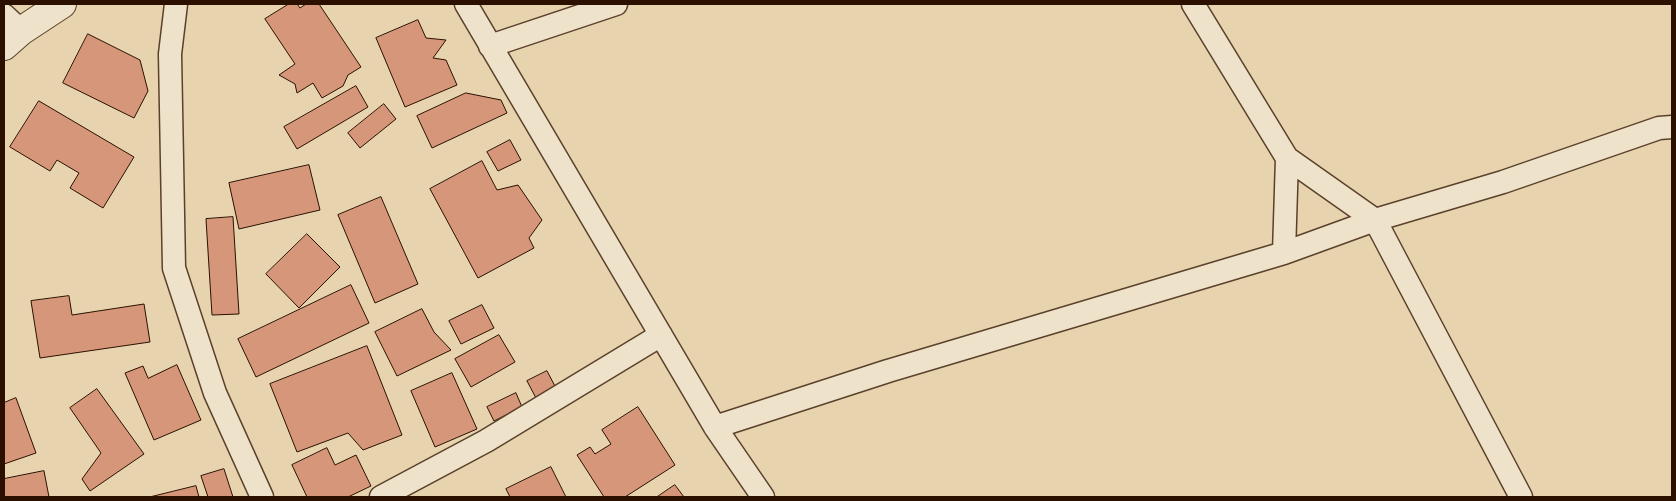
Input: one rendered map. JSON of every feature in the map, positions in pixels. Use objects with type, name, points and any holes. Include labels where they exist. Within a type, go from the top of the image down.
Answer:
[{"type":"street","points":[[9,30],[62,4]]},
{"type":"street","points":[[176,4],[170,54],[174,268],[215,393],[262,497]]},
{"type":"street","points":[[466,4],[716,427],[763,497]]},
{"type":"street","points":[[490,46],[616,4]]},
{"type":"street","points":[[1193,4],[1287,158],[1375,220],[1521,497]]},
{"type":"street","points":[[716,427],[888,371],[1284,253],[1375,220],[1502,182],[1659,128],[1672,127]]},
{"type":"street","points":[[1284,253],[1287,158]]},
{"type":"street","points":[[381,497],[486,442],[661,335]]},
{"type":"building","points":[[289,4],[297,4],[300,8],[306,4],[319,4],[361,67],[348,75],[343,86],[322,98],[313,83],[297,93],[295,84],[279,75],[295,64],[265,19]]},
{"type":"building","points":[[418,20],[426,38],[446,40],[433,58],[446,60],[457,85],[405,107],[376,38]]},
{"type":"building","points":[[88,34],[140,60],[148,91],[134,118],[63,83]]},
{"type":"building","points":[[356,86],[368,107],[297,149],[284,127]]},
{"type":"building","points":[[466,93],[501,100],[507,113],[432,148],[417,116]]},
{"type":"building","points":[[39,101],[134,157],[103,208],[70,188],[79,173],[57,160],[50,171],[10,147]]},
{"type":"building","points":[[384,104],[396,119],[360,148],[348,133]]},
{"type":"building","points":[[510,140],[521,160],[498,171],[487,152]]},
{"type":"building","points":[[482,161],[497,190],[518,185],[542,220],[529,238],[534,248],[478,278],[430,189]]},
{"type":"building","points":[[309,165],[320,210],[239,229],[229,183]]},
{"type":"building","points":[[381,197],[418,284],[375,303],[338,215]]},
{"type":"building","points":[[233,217],[239,314],[212,315],[206,219]]},
{"type":"building","points":[[307,234],[340,267],[299,308],[266,274]]},
{"type":"building","points":[[351,285],[369,323],[256,377],[238,339]]},
{"type":"building","points":[[69,296],[72,315],[144,304],[150,342],[40,358],[31,301]]},
{"type":"building","points":[[482,305],[494,328],[461,344],[449,321]]},
{"type":"building","points":[[422,309],[434,332],[451,350],[397,376],[375,332]]},
{"type":"building","points":[[499,335],[515,362],[471,387],[455,359]]},
{"type":"building","points":[[367,346],[402,435],[363,450],[348,433],[297,452],[270,384]]},
{"type":"building","points":[[177,365],[201,420],[154,440],[125,373],[143,366],[148,378]]},
{"type":"building","points":[[547,371],[556,388],[536,398],[527,381]]},
{"type":"building","points":[[452,373],[477,429],[435,447],[411,391]]},
{"type":"building","points":[[97,389],[144,454],[90,491],[82,479],[101,453],[70,408]]},
{"type":"building","points":[[516,393],[522,407],[494,421],[487,407]]},
{"type":"building","points":[[16,398],[36,453],[4,464],[4,403]]},
{"type":"building","points":[[638,407],[675,465],[625,497],[604,497],[577,455],[590,447],[595,454],[611,444],[602,430]]},
{"type":"building","points":[[327,448],[335,465],[356,455],[371,486],[348,497],[307,497],[292,465]]},
{"type":"building","points":[[551,467],[566,497],[510,497],[506,489]]},
{"type":"building","points":[[224,469],[233,497],[208,497],[201,476]]},
{"type":"building","points":[[44,471],[49,497],[4,497],[4,479]]},
{"type":"building","points":[[675,485],[684,497],[657,497]]},
{"type":"building","points":[[196,486],[199,497],[150,497]]}]
